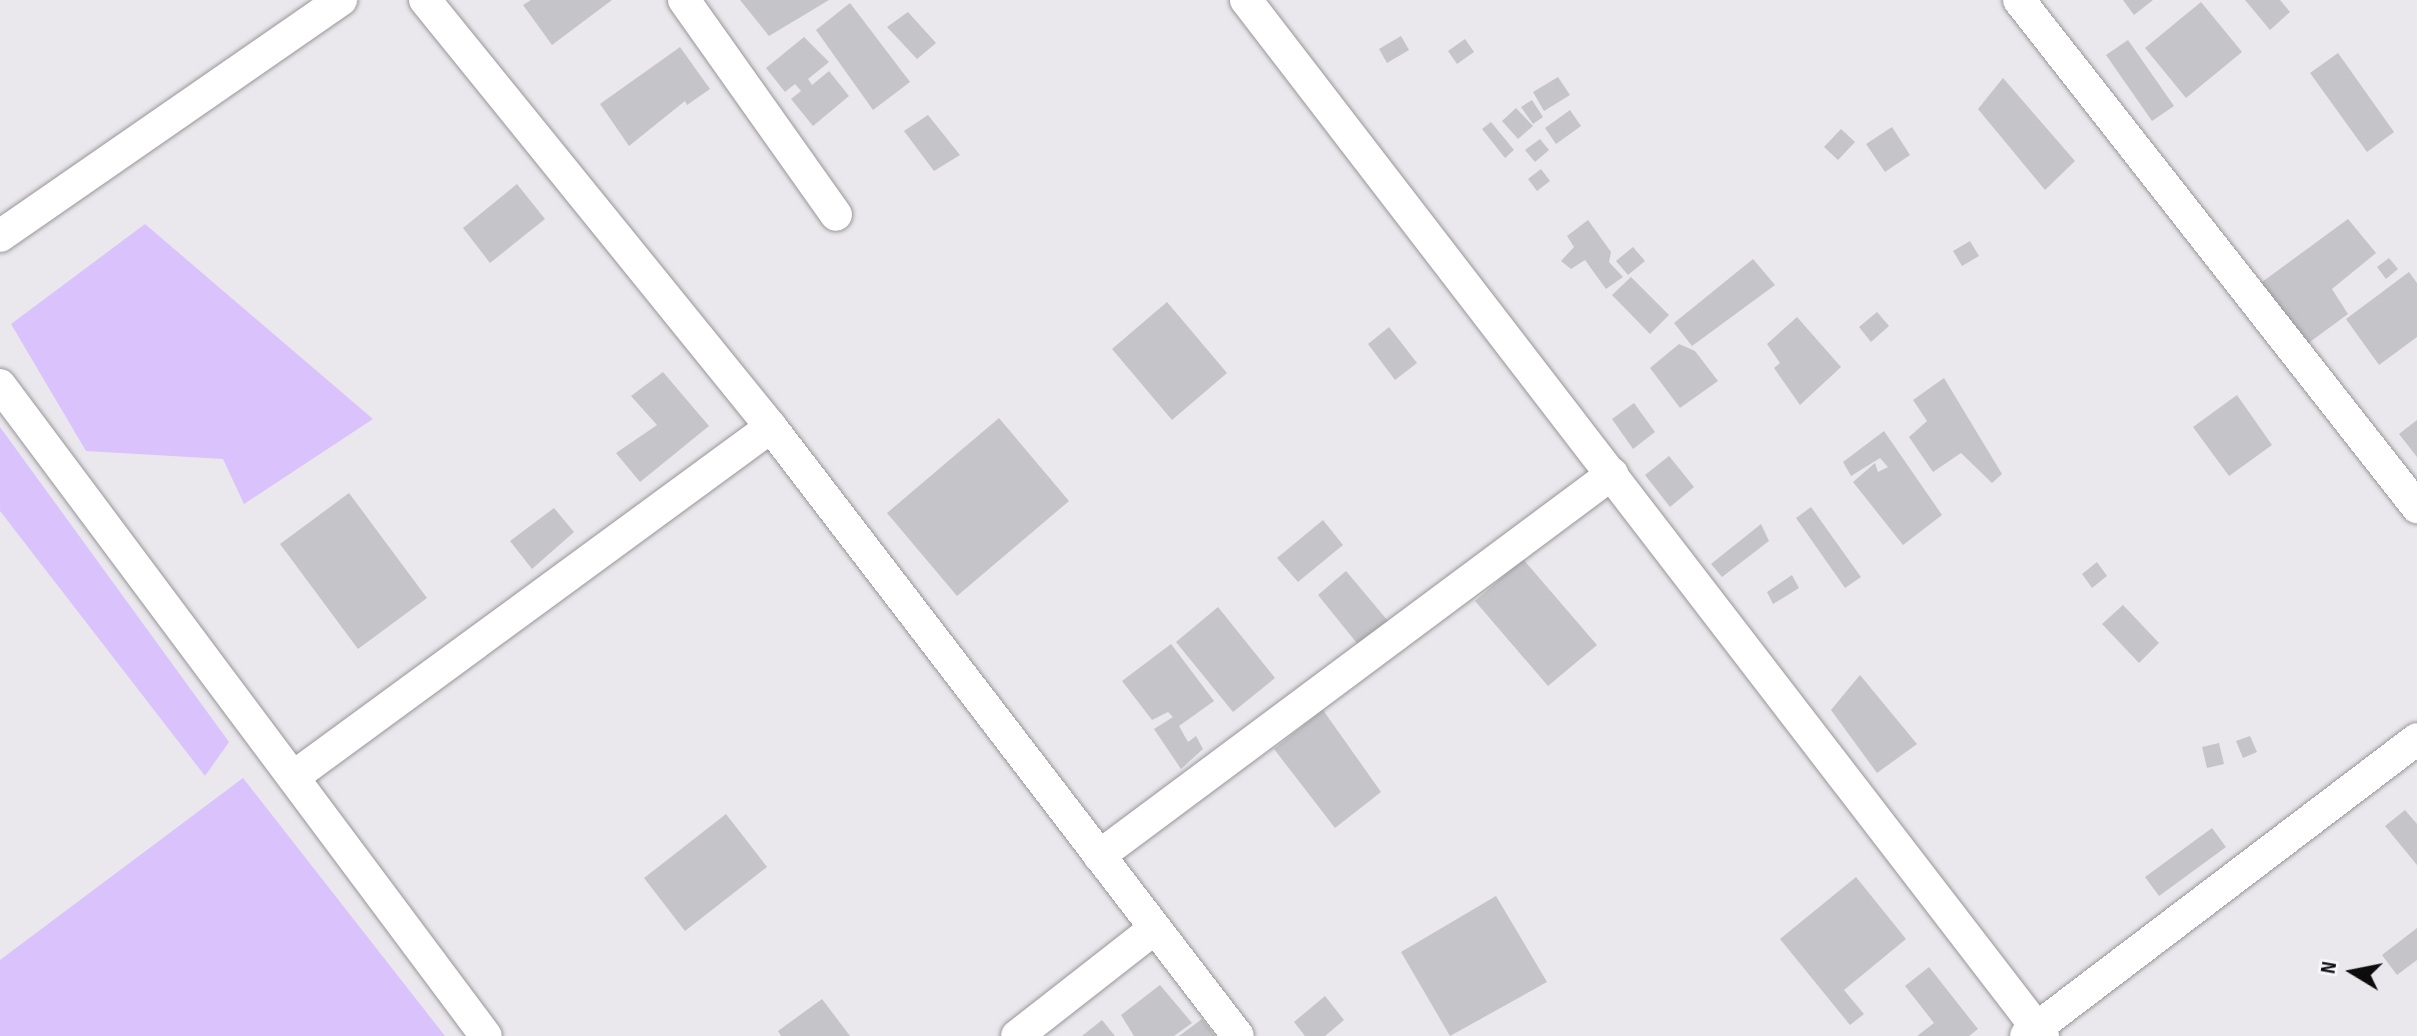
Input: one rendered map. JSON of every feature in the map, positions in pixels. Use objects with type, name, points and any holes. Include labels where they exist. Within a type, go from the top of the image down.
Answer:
[{"type":"street","points":[[0,236],[341,0]]},
{"type":"street","points":[[425,0],[771,427],[1238,1036]]},
{"type":"street","points":[[684,0],[836,215]]},
{"type":"street","points":[[1246,0],[1612,474],[2035,1033],[2417,739]]},
{"type":"street","points":[[2019,0],[2417,507]]},
{"type":"street","points":[[0,385],[296,775],[486,1036]]},
{"type":"street","points":[[296,775],[771,427]]},
{"type":"street","points":[[1099,856],[1612,474]]},
{"type":"street","points":[[1017,1036],[1155,928]]},
{"type":"shaded area","points":[[145,224],[373,419],[244,504],[223,459],[86,451],[11,324]]},
{"type":"shaded area","points":[[0,427],[229,742],[205,776],[0,511]]},
{"type":"shaded area","points":[[243,778],[445,1036],[0,1036],[0,960]]},
{"type":"building","points":[[531,0],[612,0],[552,45],[523,5]]},
{"type":"building","points":[[740,0],[829,0],[769,36]]},
{"type":"building","points":[[2123,0],[2153,0],[2134,15]]},
{"type":"building","points":[[2245,0],[2280,0],[2290,12],[2270,30]]},
{"type":"building","points":[[2201,2],[2242,52],[2186,98],[2145,48]]},
{"type":"building","points":[[850,3],[910,82],[873,110],[816,30]]},
{"type":"building","points":[[908,12],[936,43],[917,59],[887,27]]},
{"type":"building","points":[[1401,36],[1409,50],[1387,63],[1379,49]]},
{"type":"building","points":[[804,37],[829,62],[808,79],[812,85],[829,71],[849,96],[813,126],[791,99],[801,91],[795,84],[785,92],[766,68]]},
{"type":"building","points":[[1465,39],[1474,52],[1457,64],[1448,51]]},
{"type":"building","points":[[2128,40],[2174,106],[2152,121],[2106,55]]},
{"type":"building","points":[[680,47],[710,89],[687,105],[685,101],[629,146],[600,104]]},
{"type":"building","points":[[2338,53],[2394,132],[2367,152],[2310,73]]},
{"type":"building","points":[[1558,77],[1570,95],[1544,111],[1533,92]]},
{"type":"building","points":[[2003,78],[2075,161],[2045,190],[1978,109]]},
{"type":"building","points":[[1532,100],[1543,117],[1533,124],[1521,107]]},
{"type":"building","points":[[1516,108],[1533,126],[1518,139],[1502,121]]},
{"type":"building","points":[[1570,110],[1581,126],[1556,144],[1545,128]]},
{"type":"building","points":[[928,115],[960,155],[934,171],[904,131]]},
{"type":"building","points":[[1491,122],[1514,150],[1505,158],[1482,129]]},
{"type":"building","points":[[1892,127],[1910,155],[1885,172],[1866,144]]},
{"type":"building","points":[[1841,129],[1855,142],[1838,160],[1824,147]]},
{"type":"building","points":[[1540,139],[1549,150],[1535,162],[1525,150]]},
{"type":"building","points":[[1541,169],[1550,181],[1537,191],[1528,179]]},
{"type":"building","points":[[517,184],[545,219],[490,263],[463,228]]},
{"type":"building","points":[[2348,219],[2376,253],[2332,289],[2348,314],[2303,347],[2258,285]]},
{"type":"building","points":[[1588,220],[1611,252],[1609,262],[1623,277],[1606,289],[1585,260],[1571,269],[1561,261],[1574,247],[1567,236]]},
{"type":"building","points":[[1970,241],[1979,256],[1962,266],[1953,251]]},
{"type":"building","points":[[1633,247],[1645,261],[1628,275],[1616,261]]},
{"type":"building","points":[[2389,258],[2398,269],[2386,279],[2377,267]]},
{"type":"building","points":[[1753,259],[1775,285],[1692,346],[1674,323]]},
{"type":"building","points":[[2409,272],[2417,283],[2417,337],[2379,365],[2346,319]]},
{"type":"building","points":[[1631,277],[1669,315],[1650,334],[1612,295]]},
{"type":"building","points":[[1167,302],[1227,373],[1172,420],[1112,349]]},
{"type":"building","points":[[1877,312],[1889,326],[1871,342],[1859,327]]},
{"type":"building","points":[[1797,317],[1841,367],[1800,405],[1774,368],[1780,363],[1767,344]]},
{"type":"building","points":[[1389,327],[1417,363],[1395,380],[1368,344]]},
{"type":"building","points":[[1679,344],[1695,351],[1718,381],[1680,408],[1650,368]]},
{"type":"building","points":[[663,372],[709,426],[640,482],[616,453],[657,425],[631,396]]},
{"type":"building","points":[[1944,378],[2002,474],[1992,483],[1961,453],[1933,472],[1909,437],[1927,421],[1913,400]]},
{"type":"building","points":[[2237,395],[2272,445],[2229,476],[2193,427]]},
{"type":"building","points":[[1634,403],[1655,432],[1633,449],[1612,419]]},
{"type":"building","points":[[999,418],[1069,501],[957,596],[887,513]]},
{"type":"building","points":[[2417,420],[2417,457],[2399,434]]},
{"type":"building","points":[[1884,431],[1942,515],[1903,545],[1853,482],[1875,463],[1878,472],[1888,467],[1880,458],[1851,476],[1843,462]]},
{"type":"building","points":[[1669,456],[1694,487],[1670,507],[1645,475]]},
{"type":"building","points":[[349,493],[427,598],[358,649],[280,544]]},
{"type":"building","points":[[1811,507],[1861,577],[1845,588],[1796,518]]},
{"type":"building","points":[[554,508],[574,532],[532,569],[510,541]]},
{"type":"building","points":[[1323,520],[1343,545],[1298,582],[1277,558]]},
{"type":"building","points":[[1761,524],[1769,541],[1722,577],[1711,564]]},
{"type":"building","points":[[1523,559],[1597,645],[1548,686],[1475,601]]},
{"type":"building","points":[[2097,562],[2107,576],[2092,588],[2082,574]]},
{"type":"building","points":[[1346,571],[1393,627],[1364,652],[1318,595]]},
{"type":"building","points":[[1792,575],[1799,588],[1773,604],[1767,592]]},
{"type":"building","points":[[2123,605],[2159,643],[2139,663],[2102,624]]},
{"type":"building","points":[[1218,607],[1275,678],[1233,712],[1176,642]]},
{"type":"building","points":[[1171,644],[1214,701],[1179,726],[1188,742],[1196,736],[1203,749],[1181,769],[1154,729],[1173,717],[1168,712],[1152,720],[1122,681]]},
{"type":"building","points":[[1860,675],[1917,744],[1877,773],[1831,710]]},
{"type":"building","points":[[1323,710],[1381,792],[1335,828],[1274,749]]},
{"type":"building","points":[[2250,736],[2257,752],[2243,758],[2236,741]]},
{"type":"building","points":[[2219,743],[2224,764],[2207,768],[2202,747]]},
{"type":"building","points":[[2405,810],[2417,824],[2417,865],[2385,826]]},
{"type":"building","points":[[726,814],[767,867],[685,931],[644,878]]},
{"type":"building","points":[[2212,828],[2226,847],[2159,896],[2145,877]]},
{"type":"building","points":[[1856,877],[1906,939],[1844,990],[1864,1014],[1850,1025],[1780,939]]},
{"type":"building","points":[[1496,896],[1547,982],[1450,1036],[1401,952]]},
{"type":"building","points":[[2417,928],[2417,960],[2397,975],[2382,955]]},
{"type":"building","points":[[1929,967],[1978,1029],[1969,1036],[1917,1036],[1934,1023],[1905,986]]},
{"type":"building","points":[[1160,985],[1192,1023],[1174,1036],[1134,1036],[1121,1015]]},
{"type":"building","points":[[1325,996],[1344,1020],[1325,1036],[1305,1036],[1294,1022]]},
{"type":"building","points":[[822,999],[850,1036],[781,1036],[778,1031]]},
{"type":"building","points":[[1202,1019],[1215,1036],[1179,1036]]},
{"type":"building","points":[[1102,1020],[1115,1036],[1082,1036]]}]
